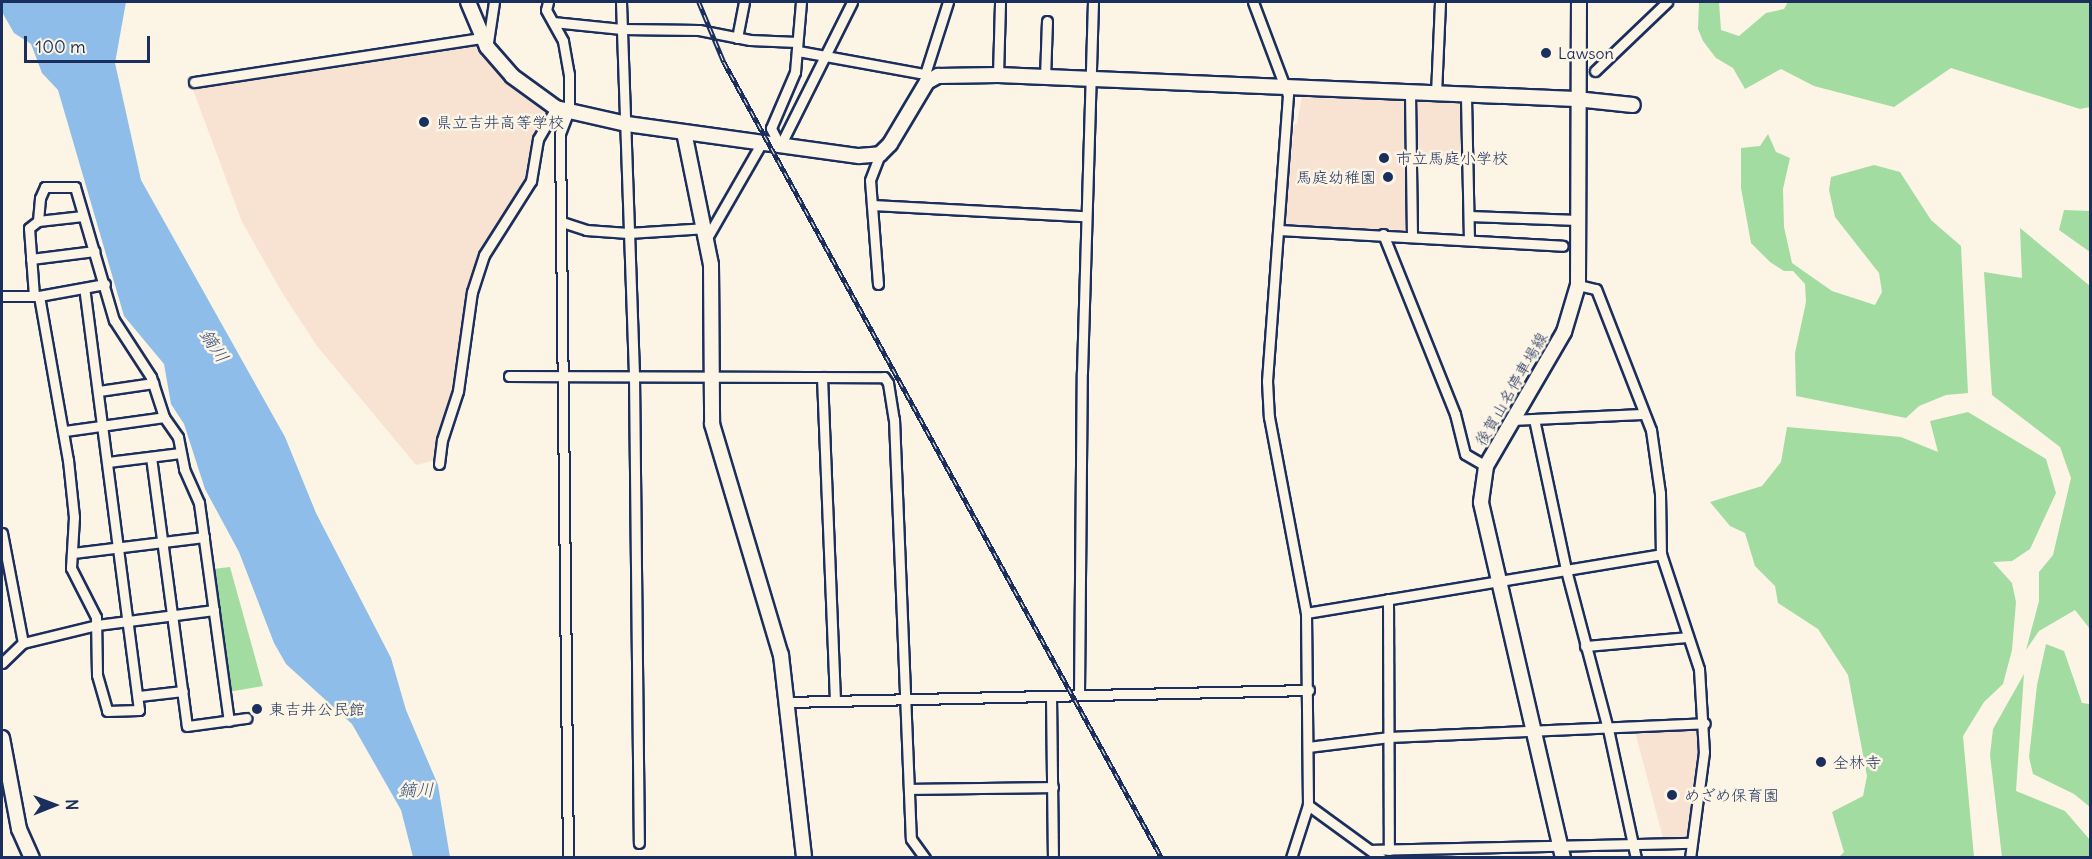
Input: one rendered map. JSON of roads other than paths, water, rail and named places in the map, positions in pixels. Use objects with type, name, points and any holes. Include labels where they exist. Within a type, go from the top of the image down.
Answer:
[{"type":"street","points":[[468,2],[485,43],[520,83],[562,109],[627,124],[761,144],[859,156],[880,154]]},
{"type":"street","points":[[485,43],[488,20],[494,2]]},
{"type":"street","points":[[548,2],[546,10],[563,41],[569,69],[560,133],[568,858]]},
{"type":"street","points":[[621,2],[634,376],[639,843]]},
{"type":"street","points":[[738,38],[744,2]]},
{"type":"street","points":[[780,146],[771,128],[795,72],[801,2]]},
{"type":"street","points":[[780,146],[822,56],[852,2]]},
{"type":"street","points":[[878,284],[870,180],[880,154],[926,78],[948,2]]},
{"type":"street","points":[[998,75],[1000,2]]},
{"type":"street","points":[[1079,694],[1086,216],[1093,2]]},
{"type":"street","points":[[1253,2],[1287,88],[1267,397],[1306,613],[1309,690],[1308,805],[1291,858]]},
{"type":"street","points":[[1436,94],[1440,2]]},
{"type":"street","name":"後賀山名停車場線","points":[[1563,853],[1498,583],[1481,502],[1486,466],[1564,332],[1578,285],[1576,99],[1579,2]]},
{"type":"street","points":[[1595,71],[1643,28],[1667,2]]},
{"type":"street","points":[[1045,78],[1047,21]]},
{"type":"street","points":[[553,22],[622,29],[699,30],[797,46],[822,56],[926,78],[998,75],[1466,97],[1576,99],[1633,105]]},
{"type":"street","points":[[194,82],[485,43]]},
{"type":"street","points":[[1410,93],[1412,236]]},
{"type":"street","points":[[1466,97],[1469,240]]},
{"type":"street","points":[[439,464],[442,440],[458,392],[472,292],[484,255],[531,181],[538,139],[562,109]]},
{"type":"street","points":[[684,132],[707,232],[710,376],[715,436],[774,627],[787,702],[804,858]]},
{"type":"street","points":[[707,232],[761,144]]},
{"type":"street","points":[[38,221],[45,187],[75,187],[114,320],[153,383],[164,417],[178,437],[180,453],[199,503],[229,721]]},
{"type":"street","points":[[872,206],[1086,216]]},
{"type":"street","points":[[83,216],[38,221],[29,228],[31,259],[52,379],[65,432],[74,518],[71,568],[92,603],[97,625],[97,675],[107,711],[139,710],[139,696],[84,289]]},
{"type":"street","points":[[1469,216],[1578,220]]},
{"type":"street","points":[[562,222],[586,230],[628,233],[707,232]]},
{"type":"street","points":[[1279,230],[1383,234],[1563,246]]},
{"type":"street","points":[[1383,234],[1455,414],[1465,454],[1486,466]]},
{"type":"street","points":[[31,259],[95,251]]},
{"type":"street","points":[[2,296],[36,296],[105,284]]},
{"type":"street","points":[[1578,285],[1596,289],[1653,441],[1660,554],[1699,669],[1705,723],[1689,843],[1690,858]]},
{"type":"street","points":[[509,376],[884,377],[888,383],[894,419],[911,839],[925,858]]},
{"type":"street","points":[[822,377],[835,700]]},
{"type":"street","points":[[99,391],[153,383]]},
{"type":"street","points":[[1511,420],[1642,414]]},
{"type":"street","points":[[65,432],[164,417]]},
{"type":"street","points":[[1534,419],[1566,570],[1608,729],[1636,845],[1636,858]]},
{"type":"street","points":[[108,462],[180,453]]},
{"type":"street","points":[[151,457],[187,726],[246,718]]},
{"type":"street","points":[[2,533],[23,643]]},
{"type":"street","points":[[73,554],[204,537]]},
{"type":"street","points":[[1306,613],[1498,583],[1660,554]]},
{"type":"street","points":[[1388,599],[1389,850]]},
{"type":"street","points":[[2,663],[23,643],[97,625],[214,610]]},
{"type":"street","points":[[1585,646],[1688,637]]},
{"type":"street","points":[[787,702],[1309,690]]},
{"type":"street","points":[[139,696],[183,691]]},
{"type":"street","points":[[1051,696],[1053,858]]},
{"type":"street","points":[[1308,747],[1389,737],[1536,734],[1705,723]]},
{"type":"street","points":[[2,738],[15,816],[32,858]]},
{"type":"street","points":[[909,789],[1053,787]]},
{"type":"street","points":[[1308,805],[1381,858]]},
{"type":"street","points":[[1372,850],[1563,853],[1636,845],[1689,843]]},
{"type":"water","name":"鏑川","points":[[2,2],[126,2],[115,63],[141,180],[285,437],[316,513],[391,658],[406,710],[438,785],[450,857],[413,857],[401,810],[352,724],[286,664],[274,643],[239,552],[205,489],[184,424],[171,404],[164,364],[124,316],[58,90],[42,73],[31,44],[14,33],[2,12]]},
{"type":"railway","points":[[699,2],[724,62],[1162,858]]},
{"type":"place","name":"Lawson","points":[[1546,53]]},
{"type":"place","name":"県立吉井高等学校","points":[[424,122]]},
{"type":"place","name":"市立馬庭小学校","points":[[1384,158]]},
{"type":"place","name":"馬庭幼稚園","points":[[1388,177]]},
{"type":"place","name":"東吉井公民館","points":[[257,709]]},
{"type":"place","name":"全林寺","points":[[1821,762]]},
{"type":"place","name":"めざめ保育園","points":[[1672,795]]}]
